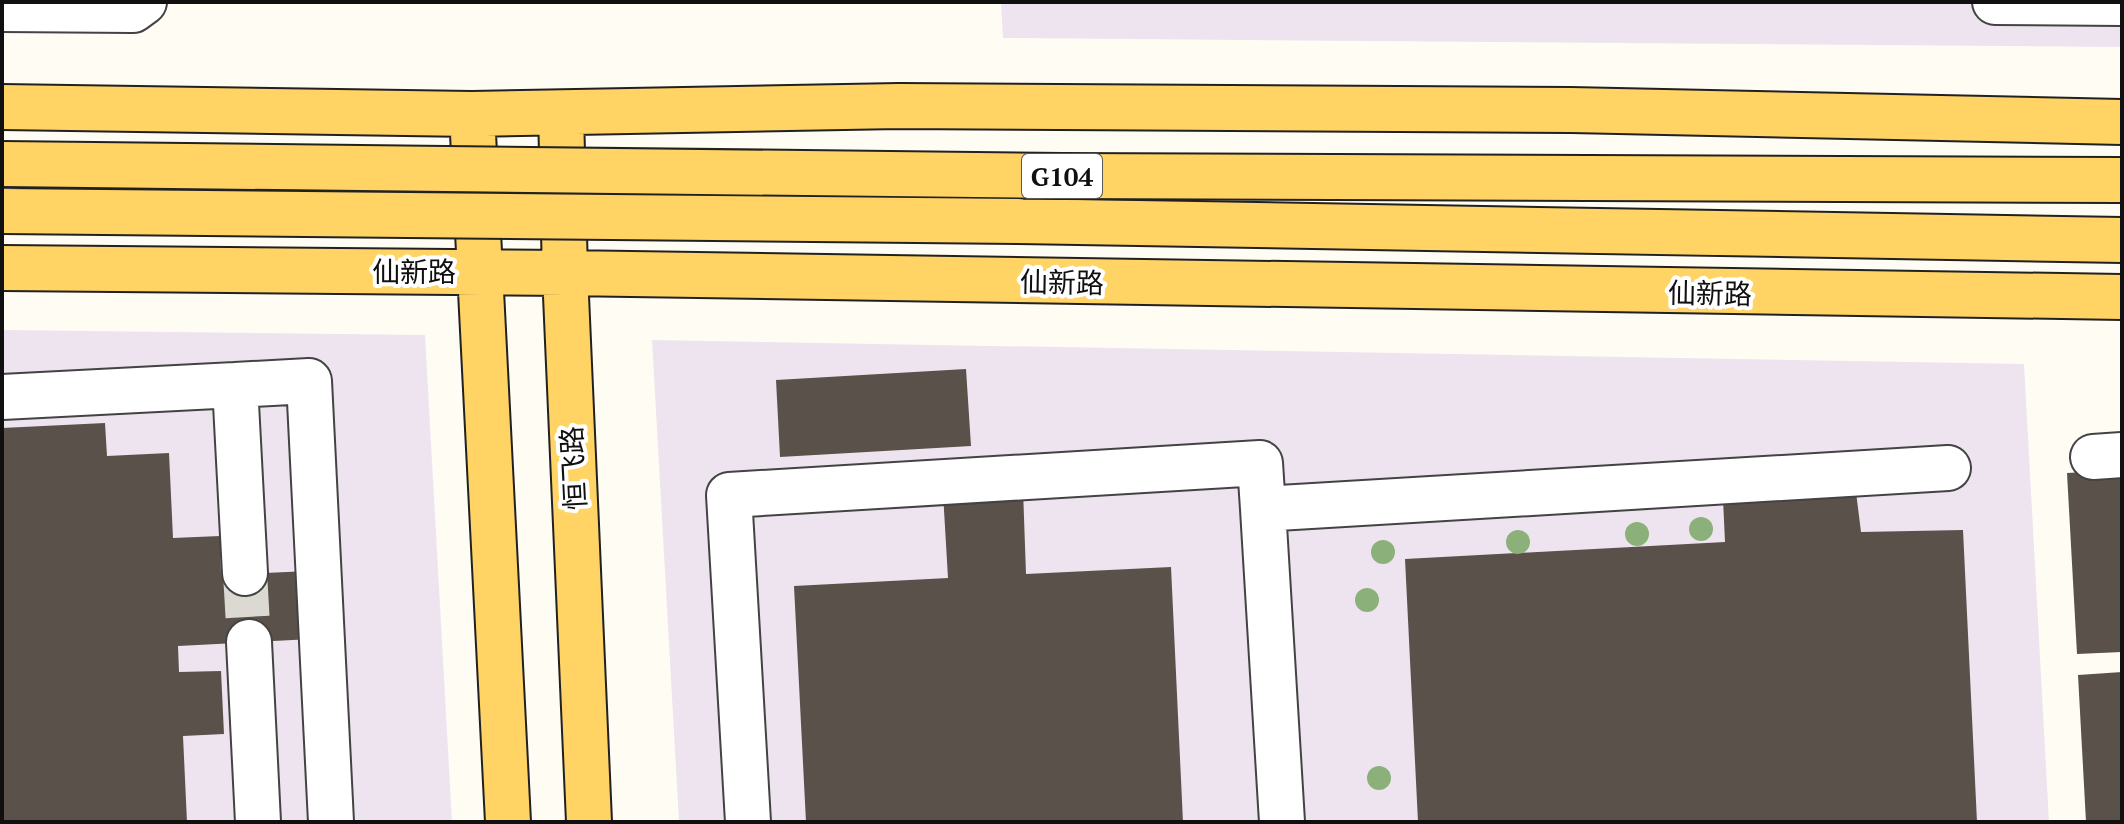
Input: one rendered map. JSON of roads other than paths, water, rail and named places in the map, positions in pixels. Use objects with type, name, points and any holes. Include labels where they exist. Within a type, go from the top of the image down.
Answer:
[{"type":"main road","points":[[1073,108],[1234,89],[2122,103]]},
{"type":"main road","points":[[2,107],[472,114],[899,106],[1571,110],[2122,122]]},
{"type":"main road","name":"恒飞路","points":[[561,113],[589,822]]},
{"type":"main road","points":[[472,114],[508,822]]},
{"type":"main road","name":"G104","points":[[2,164],[1062,176],[2122,180]]},
{"type":"main road","name":"仙新路","points":[[2,211],[1034,221],[2122,240]]},
{"type":"main road","name":"仙新路","points":[[2,268],[565,273],[2122,297]]},
{"type":"lane","points":[[2,9],[133,10],[144,2]]},
{"type":"lane","points":[[1995,2],[2122,3]]},
{"type":"lane","points":[[2,397],[309,381],[331,822]]},
{"type":"lane","points":[[235,385],[245,573]]},
{"type":"lane","points":[[748,822],[729,495],[1260,463],[1282,822]]},
{"type":"lane","points":[[1263,509],[1948,468]]},
{"type":"lane","points":[[249,642],[258,822]]},
{"type":"tunnel","points":[[245,573],[249,642]]}]
